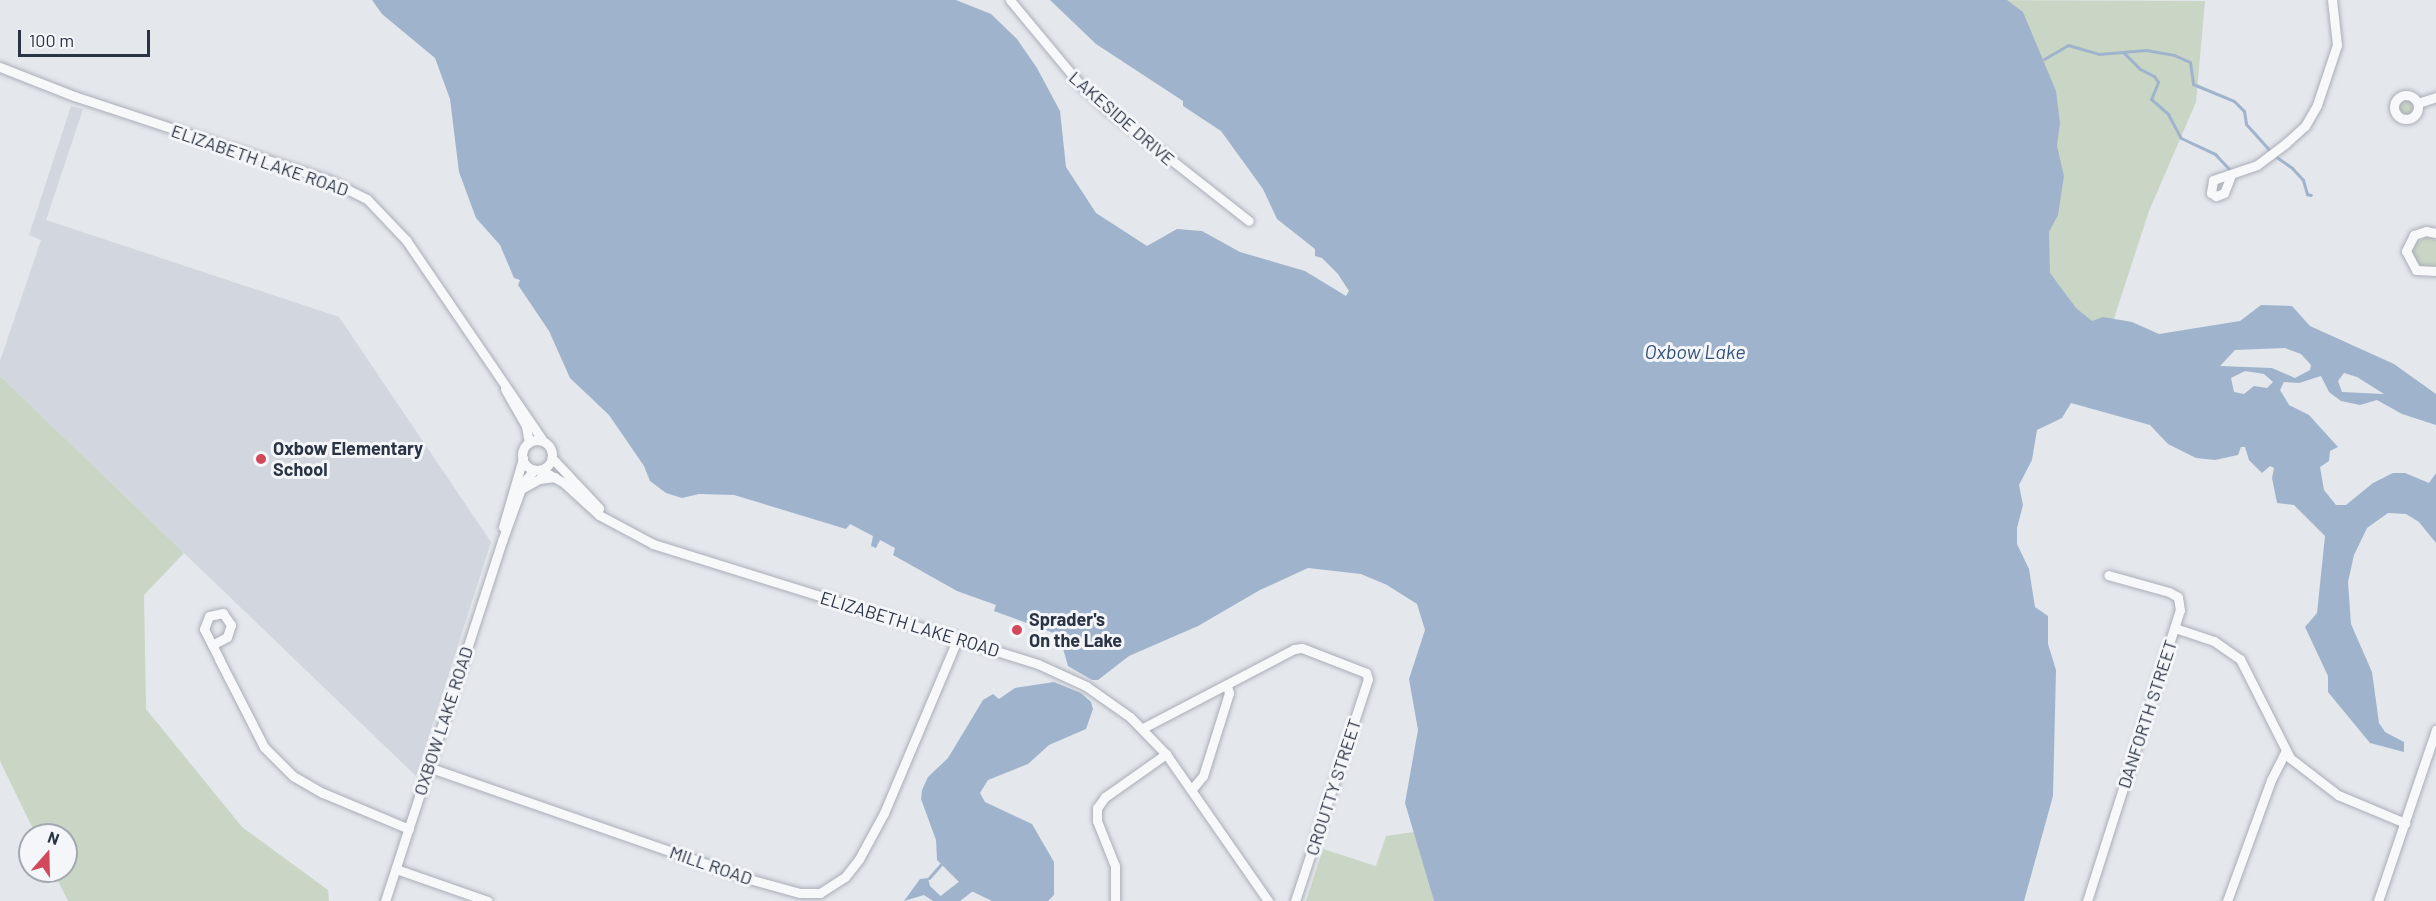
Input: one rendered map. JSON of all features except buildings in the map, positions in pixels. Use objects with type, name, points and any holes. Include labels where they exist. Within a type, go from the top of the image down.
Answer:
[{"type":"street","name":"LAKESIDE DRIVE","points":[[1010,0],[1079,83],[1108,110],[1249,221]]},
{"type":"street","points":[[2231,175],[2258,165],[2309,119],[2330,72],[2337,45],[2332,0]]},
{"type":"street","name":"ELIZABETH LAKE ROAD","points":[[0,67],[17,75],[331,181],[362,195],[399,229],[543,441]]},
{"type":"street","name":"ELIZABETH LAKE ROAD","points":[[0,74],[17,75]]},
{"type":"street","points":[[2418,103],[2436,97]]},
{"type":"street","points":[[2436,233],[2426,231],[2414,235],[2406,251],[2416,270],[2436,271]]},
{"type":"street","name":"ELIZABETH LAKE ROAD","points":[[496,371],[526,426],[529,443]]},
{"type":"street","points":[[543,441],[550,449],[552,458],[537,470],[523,458],[529,443],[543,441]]},
{"type":"street","name":"OXBOW LAKE ROAD","points":[[502,541],[508,503],[523,458]]},
{"type":"street","name":"ELIZABETH LAKE ROAD","points":[[552,458],[560,471],[588,495],[602,515]]},
{"type":"street","name":"ELIZABETH LAKE ROAD","points":[[537,470],[555,477],[602,515],[636,537],[958,638],[1069,676],[1108,700],[1143,728],[1166,754],[1268,901]]},
{"type":"street","name":"OXBOW LAKE ROAD","points":[[385,901],[502,541],[521,489],[537,470]]},
{"type":"street","points":[[521,489],[538,479],[555,477]]},
{"type":"street","name":"DANFORTH STREET","points":[[2087,901],[2181,604],[2174,594],[2108,575]]},
{"type":"street","points":[[2175,628],[2214,641],[2240,659],[2285,752],[2338,795],[2405,823]]},
{"type":"street","name":"MILL ROAD","points":[[428,767],[749,879],[800,893],[820,893],[845,877],[859,859],[884,813],[958,638]]},
{"type":"street","points":[[212,645],[264,747],[293,776],[323,793],[409,829]]},
{"type":"street","name":"CROUTTY STREET","points":[[1227,686],[1298,648],[1366,673],[1368,679],[1296,901]]},
{"type":"street","points":[[1143,728],[1227,686],[1229,693],[1203,776],[1192,789]]},
{"type":"street","points":[[2378,901],[2436,730]]},
{"type":"street","points":[[2227,901],[2275,770],[2285,752]]},
{"type":"street","points":[[1115,901],[1115,866],[1097,821],[1097,808],[1105,797],[1166,754]]},
{"type":"street","points":[[396,869],[488,901]]},
{"type":"shaded area","name":"Oxbow Elementary School","points":[[71,106],[83,109],[46,220],[339,317],[491,542],[416,776],[0,376],[0,361],[41,240],[29,235]]},
{"type":"green space","points":[[1962,0],[2205,1],[2196,102],[2149,211],[2104,349],[2026,298]]},
{"type":"green space","points":[[2405,100],[2413,108],[2405,116],[2397,108]]},
{"type":"green space","points":[[2427,237],[2436,240],[2436,266],[2431,268],[2420,267],[2411,254],[2414,244]]},
{"type":"green space","points":[[0,376],[184,553],[144,595],[146,709],[242,827],[328,890],[329,901],[68,901],[59,883],[78,883],[78,823],[30,823],[0,761]]},
{"type":"green space","points":[[1414,832],[1434,901],[1306,901],[1323,849],[1376,866],[1386,836]]},
{"type":"water","name":"Oxbow Lake","points":[[372,0],[956,0],[991,14],[1017,39],[1037,68],[1060,111],[1066,167],[1096,213],[1147,246],[1177,229],[1202,231],[1240,252],[1305,271],[1346,296],[1349,291],[1338,274],[1322,258],[1315,256],[1315,249],[1277,219],[1263,189],[1221,131],[1183,106],[1183,101],[1096,44],[1050,0],[2007,0],[2023,12],[2056,91],[2060,123],[2057,146],[2064,176],[2058,215],[2049,232],[2050,273],[2076,308],[2092,321],[2103,317],[2132,322],[2159,334],[2240,321],[2261,305],[2292,306],[2310,326],[2394,364],[2436,394],[2436,425],[2402,414],[2377,400],[2360,405],[2341,401],[2329,392],[2321,376],[2299,383],[2284,382],[2280,390],[2289,405],[2309,415],[2338,447],[2330,451],[2329,461],[2320,467],[2324,490],[2336,505],[2346,505],[2373,483],[2393,473],[2405,473],[2429,483],[2436,473],[2436,543],[2419,522],[2406,514],[2388,513],[2367,528],[2354,555],[2348,582],[2351,624],[2372,672],[2379,723],[2385,732],[2404,742],[2404,752],[2370,743],[2328,692],[2328,676],[2305,627],[2317,613],[2325,536],[2294,505],[2277,503],[2272,478],[2274,468],[2270,466],[2262,473],[2249,460],[2245,447],[2241,447],[2238,455],[2215,460],[2196,458],[2168,444],[2150,425],[2071,403],[2062,418],[2037,430],[2032,460],[2019,485],[2023,505],[2017,528],[2017,544],[2029,569],[2035,607],[2048,616],[2048,644],[2056,670],[2053,796],[2024,901],[1434,901],[1405,803],[1418,730],[1409,679],[1425,630],[1417,604],[1387,585],[1361,574],[1308,568],[1260,590],[1198,626],[1129,656],[1098,680],[1092,680],[1068,666],[1060,638],[1051,632],[994,611],[996,605],[957,591],[893,555],[895,548],[880,540],[876,548],[871,546],[873,536],[850,524],[846,529],[734,495],[699,494],[682,498],[666,493],[650,481],[644,466],[609,415],[570,378],[549,331],[518,285],[520,280],[514,278],[500,245],[476,218],[459,172],[450,99],[435,58],[382,14]],"holes":[[[2285,348],[2301,354],[2311,365],[2310,370],[2295,378],[2272,368],[2220,366],[2235,350]],[[2245,371],[2264,374],[2273,382],[2267,388],[2254,386],[2244,394],[2234,392],[2231,378]],[[2344,373],[2357,377],[2384,394],[2342,392],[2338,381]]]},
{"type":"water","points":[[1054,682],[1081,693],[1091,702],[1093,709],[1086,729],[1049,745],[1028,764],[988,780],[980,793],[985,802],[1032,824],[1054,862],[1054,895],[1048,901],[992,901],[965,888],[937,860],[936,840],[921,799],[922,790],[928,777],[948,758],[983,700],[993,694],[999,699],[1015,688]]},
{"type":"water","points":[[928,878],[930,886],[946,901],[933,901],[924,895],[904,901],[920,879]]},
{"type":"waterway","points":[[2044,59],[2068,45],[2099,54],[2146,50],[2174,55],[2190,62],[2193,84],[2234,101],[2244,111],[2246,124],[2270,151]]},
{"type":"waterway","points":[[2123,52],[2140,69],[2154,76],[2158,82],[2151,99],[2168,114],[2181,138],[2215,154],[2230,170]]},
{"type":"waterway","points":[[2275,156],[2292,168],[2303,180],[2307,194],[2311,195]]},
{"type":"waterway","points":[[929,878],[941,864]]},
{"type":"waterway","points":[[947,901],[982,874]]},
{"type":"place","name":"Oxbow Elementary School","points":[[261,459]]},
{"type":"place","name":"Sprader's On the Lake","points":[[1017,630]]}]
